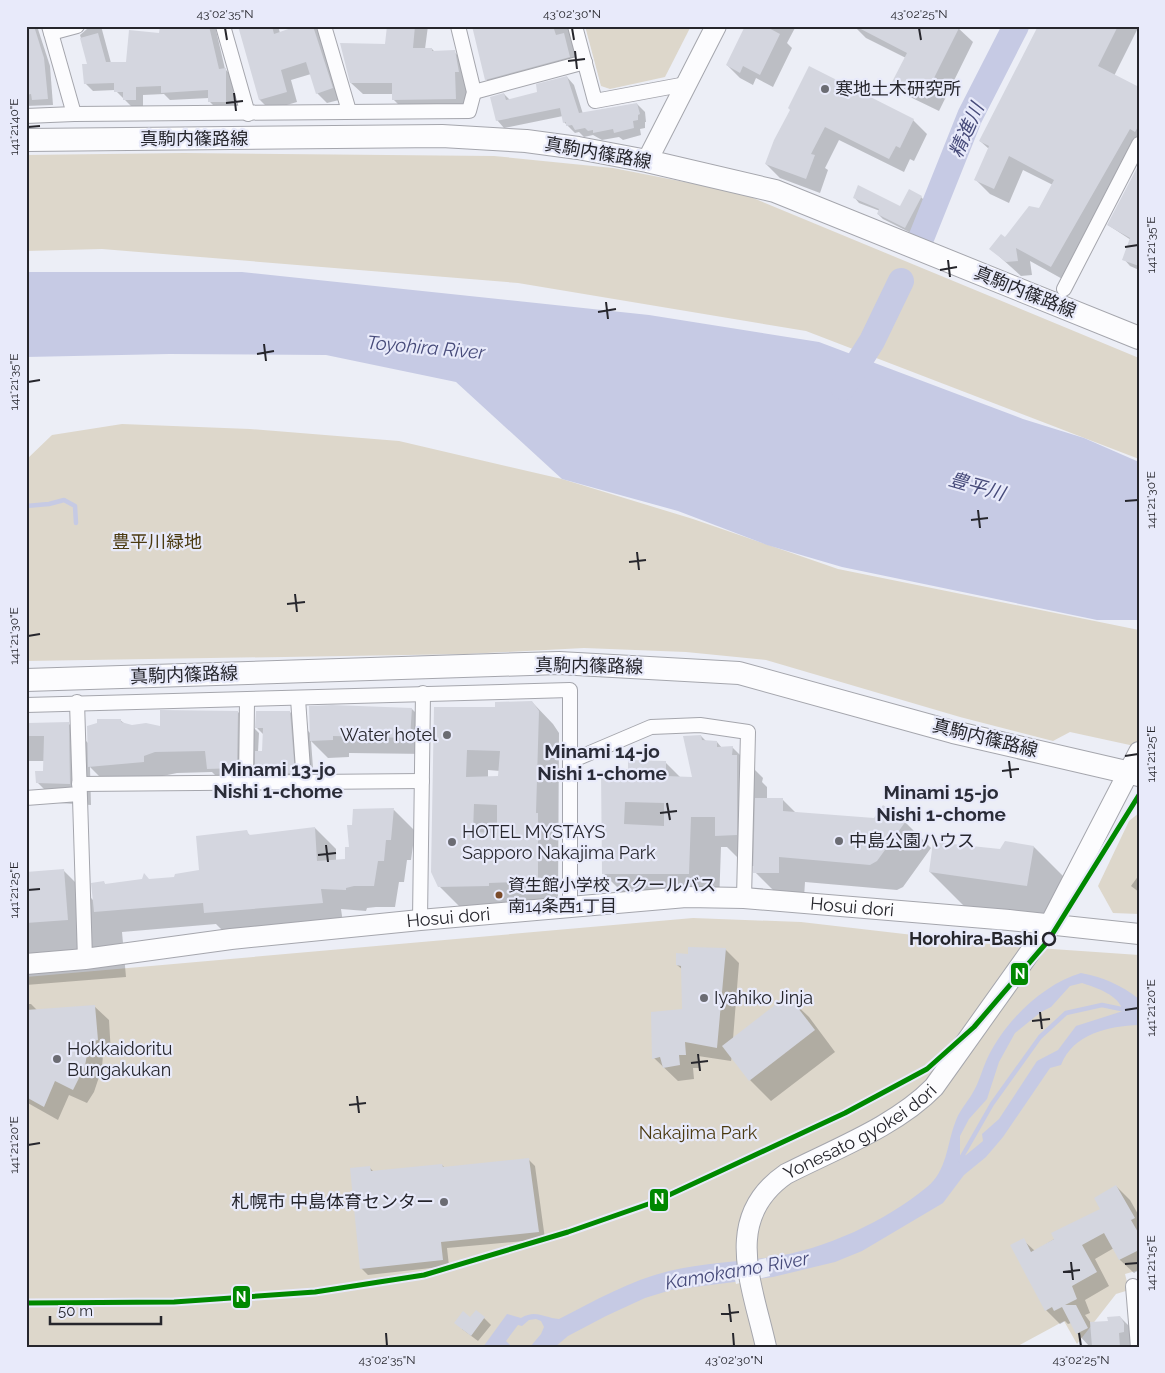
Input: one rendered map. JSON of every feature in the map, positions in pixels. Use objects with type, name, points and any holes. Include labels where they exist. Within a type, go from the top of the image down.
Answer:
[{"type":"main road","name":"真駒内篠路線","points":[[26,140],[460,137],[578,148],[647,161],[774,191],[1139,338]]},
{"type":"main road","name":"真駒内篠路線","points":[[26,680],[559,663],[739,672],[953,732],[1134,774]]},
{"type":"street","points":[[74,114],[50,30],[77,26]]},
{"type":"street","points":[[223,26],[248,114]]},
{"type":"street","points":[[324,26],[349,110]]},
{"type":"street","points":[[26,116],[74,114],[248,114],[349,110],[469,111],[474,92],[458,26]]},
{"type":"street","points":[[575,26],[596,101],[686,84]]},
{"type":"street","points":[[647,161],[716,26]]},
{"type":"street","points":[[474,92],[585,62]]},
{"type":"street","points":[[1064,289],[1134,165],[1139,144]]},
{"type":"street","points":[[26,705],[77,702],[246,701],[423,693],[570,690],[570,906]]},
{"type":"street","points":[[420,920],[423,693]]},
{"type":"street","points":[[298,699],[304,783]]},
{"type":"street","points":[[246,701],[246,783]]},
{"type":"street","points":[[77,702],[84,959]]},
{"type":"street","points":[[570,761],[651,727],[700,725],[748,732],[744,898]]},
{"type":"street","name":"Yonesato gyokei dori","points":[[766,1347],[750,1271],[748,1226],[759,1198],[770,1185],[786,1174],[900,1115],[920,1101],[934,1087],[1050,924],[1134,774],[1139,752]]},
{"type":"street","points":[[26,798],[79,789],[246,783],[422,781]]},
{"type":"street","name":"Hosui dori","points":[[26,964],[84,959],[231,939],[420,920],[570,906],[686,898],[744,898],[1050,924],[1139,934]]},
{"type":"street","points":[[1133,1286],[1138,1347]]},
{"type":"green space","points":[[585,26],[691,26],[665,77],[610,89],[601,86]]},
{"type":"green space","points":[[184,153],[494,156],[613,168],[741,193],[1139,358],[1139,459],[806,331],[518,283],[102,249],[26,251],[26,155]]},
{"type":"green space","name":"豊平川緑地","points":[[122,424],[250,429],[399,441],[562,479],[693,519],[838,569],[1139,630],[1139,747],[1070,732],[1053,741],[960,717],[766,660],[686,652],[584,648],[467,654],[26,661],[26,460],[52,435]]},
{"type":"green space","points":[[1139,813],[1139,914],[1113,913],[1098,886],[1129,821]]},
{"type":"green space","name":"Nakajima Park","points":[[693,918],[801,922],[1008,946],[1139,955],[1139,1270],[1125,1274],[1129,1290],[1116,1294],[1077,1344],[1064,1321],[1016,1347],[26,1347],[26,977]]},
{"type":"water","points":[[26,272],[242,272],[649,315],[819,342],[1023,419],[1084,438],[1139,462],[1139,620],[1097,620],[842,567],[767,545],[678,511],[562,479],[456,382],[326,355],[169,354],[26,357]]},
{"type":"water","points":[[1081,973],[1104,979],[1139,999],[1139,1025],[1104,1030],[1083,1039],[1074,1046],[1061,1065],[1050,1068],[1003,1137],[986,1157],[964,1175],[943,1203],[862,1251],[835,1262],[773,1277],[671,1290],[645,1298],[606,1316],[568,1336],[555,1347],[530,1347],[541,1334],[544,1327],[541,1321],[536,1319],[529,1320],[522,1326],[518,1325],[506,1341],[512,1347],[483,1347],[507,1314],[521,1318],[526,1315],[536,1314],[559,1319],[613,1292],[655,1275],[694,1266],[771,1257],[812,1248],[854,1232],[893,1211],[934,1181],[946,1157],[957,1119],[979,1081],[994,1045],[1014,1018],[1039,995],[1067,978]],"holes":[[[1082,983],[1112,996],[1121,1005],[1123,1011],[1076,1026],[1058,1050],[1037,1061],[999,1119],[982,1134],[983,1141],[966,1155],[960,1157],[960,1136],[969,1119],[987,1099],[999,1062],[1015,1033],[1041,1012],[1051,1007],[1070,986]]]},
{"type":"pier","points":[[766,1258],[770,1276],[736,1284],[732,1266]]},
{"type":"building","points":[[26,26],[34,26],[44,58],[48,99],[32,100],[31,94],[26,95]]},
{"type":"building","points":[[160,26],[209,26],[219,69],[226,68],[226,102],[208,102],[208,90],[161,93],[161,86],[136,87],[136,100],[123,100],[123,92],[114,92],[114,83],[84,84],[82,64],[87,64],[80,38],[98,33],[106,62],[126,62],[129,30],[159,33]]},
{"type":"building","points":[[238,26],[272,26],[274,34],[297,26],[313,26],[333,88],[316,94],[306,62],[281,70],[287,92],[259,100]]},
{"type":"building","points":[[387,26],[415,26],[413,48],[432,48],[432,51],[455,50],[459,72],[455,72],[456,99],[392,100],[392,83],[350,83],[340,43],[385,44]]},
{"type":"building","points":[[472,26],[553,26],[556,35],[564,33],[570,57],[485,80]]},
{"type":"building","points":[[745,26],[765,26],[780,34],[760,75],[743,66],[740,73],[726,65]]},
{"type":"building","points":[[855,26],[960,26],[924,98],[892,82],[907,53]]},
{"type":"building","points":[[1038,26],[1118,26],[1098,66],[1139,87],[1139,125],[1135,132],[1130,129],[1051,267],[1016,248],[1018,261],[1006,262],[989,249],[1001,234],[1005,237],[1029,206],[1039,208],[1054,180],[1009,156],[994,189],[974,180],[989,146],[979,141]]},
{"type":"building","name":"寒地土木研究所","points":[[809,66],[914,119],[900,148],[896,146],[889,159],[825,127],[811,154],[815,155],[806,179],[765,164],[774,140],[790,110],[788,108]]},
{"type":"building","points":[[567,76],[579,113],[637,103],[640,114],[638,115],[638,120],[633,121],[634,128],[614,133],[613,129],[593,133],[593,130],[588,131],[585,128],[575,130],[572,125],[566,126],[566,122],[563,123],[560,108],[496,121],[490,97],[504,93],[506,100],[537,92],[536,84]]},
{"type":"building","points":[[1139,164],[1139,266],[1122,260],[1130,238],[1107,225]]},
{"type":"building","points":[[858,185],[900,206],[909,189],[922,196],[905,228],[877,214],[879,209],[853,198]]},
{"type":"building","points":[[532,701],[539,711],[536,813],[538,813],[538,881],[489,883],[489,886],[438,887],[431,872],[434,707],[495,707],[495,702]],"holes":[[[467,750],[500,751],[498,776],[466,777]],[[474,804],[497,805],[497,833],[473,832]]]},
{"type":"building","points":[[309,706],[412,708],[410,738],[333,736],[333,740],[310,741]]},
{"type":"building","points":[[160,710],[238,711],[237,768],[207,769],[205,751],[155,752],[144,756],[144,762],[88,767],[87,726],[97,723],[97,719],[121,719],[121,722],[132,725],[146,723],[160,726]]},
{"type":"building","points":[[256,711],[290,711],[295,773],[259,774],[259,767],[255,767],[255,751],[262,751],[263,728],[255,728]]},
{"type":"building","points":[[69,722],[70,784],[36,783],[35,771],[43,771],[44,736],[28,736],[28,723]]},
{"type":"building","points":[[701,735],[702,740],[717,741],[717,747],[733,746],[732,755],[737,755],[737,835],[715,836],[715,817],[691,817],[689,874],[602,874],[601,771],[628,769],[628,760],[666,761],[666,776],[692,777],[683,736]],"holes":[[[625,802],[664,803],[664,826],[624,824]]]},
{"type":"building","name":"中島公園ハウス","points":[[755,798],[783,798],[783,811],[874,818],[883,805],[906,821],[877,861],[870,865],[779,857],[779,873],[753,873]]},
{"type":"building","points":[[394,808],[391,840],[386,840],[384,861],[378,861],[374,886],[354,886],[346,888],[346,890],[321,889],[323,903],[204,913],[203,903],[94,912],[91,883],[104,881],[105,884],[142,879],[144,873],[149,879],[174,877],[175,874],[199,870],[196,836],[247,830],[249,835],[315,827],[317,861],[345,859],[345,847],[349,847],[347,825],[352,825],[353,809]]},
{"type":"building","points":[[1005,841],[1034,846],[1027,886],[929,872],[933,842],[1000,849]]},
{"type":"building","points":[[64,869],[68,920],[26,923],[26,872]]},
{"type":"building","name":"Iyahiko Jinja","points":[[688,947],[726,948],[717,1048],[685,1042],[686,1055],[679,1055],[680,1065],[663,1068],[660,1057],[652,1059],[651,1012],[682,1009],[681,966],[676,965],[676,953],[688,954]]},
{"type":"building","points":[[788,995],[815,1030],[749,1081],[722,1046]]},
{"type":"building","name":"Hokkaidoritu Bungakukan","points":[[95,1005],[98,1040],[89,1042],[85,1066],[73,1090],[55,1081],[44,1107],[26,1097],[26,1010]]},
{"type":"building","name":"札幌市 中島体育センター","points":[[529,1158],[539,1232],[441,1242],[443,1260],[360,1269],[350,1168],[370,1166],[371,1171],[442,1164],[443,1167]]},
{"type":"building","points":[[1116,1185],[1135,1218],[1131,1220],[1139,1234],[1139,1250],[1119,1260],[1104,1233],[1082,1245],[1097,1272],[1072,1286],[1077,1299],[1065,1305],[1076,1305],[1088,1328],[1076,1334],[1062,1307],[1054,1311],[1052,1307],[1045,1311],[1010,1245],[1024,1238],[1031,1252],[1054,1239],[1051,1233],[1100,1209],[1094,1198]]},
{"type":"building","points":[[476,1310],[485,1317],[471,1336],[454,1323],[463,1311],[470,1317]]},
{"type":"building","points":[[1120,1316],[1124,1323],[1124,1332],[1119,1333],[1120,1347],[1092,1347],[1090,1322],[1108,1321],[1107,1317]]},
{"type":"waterway","name":"精進川","points":[[922,236],[970,116],[1016,26]]},
{"type":"waterway","name":"精進川","points":[[843,387],[872,341],[901,281]]},
{"type":"waterway","points":[[26,506],[49,504],[64,500],[75,506],[76,523]]},
{"type":"waterway","name":"Kamokamo River","points":[[960,1160],[992,1104],[1040,1037],[1066,1013],[1102,1005],[1126,1010]]},
{"type":"transit line","name":"N","points":[[26,1303],[174,1302],[315,1292],[424,1275],[568,1232],[654,1202],[845,1113],[927,1069],[974,1027],[1048,941],[1139,795]]},
{"type":"place","name":"寒地土木研究所","points":[[825,89]]},
{"type":"place","name":"Water hotel","points":[[447,735]]},
{"type":"place","name":"中島公園ハウス","points":[[839,841]]},
{"type":"place","name":"HOTEL MYSTAYS Sapporo Nakajima Park","points":[[452,842]]},
{"type":"place","name":"資生館小学校 スクールバス 南14条西1丁目","points":[[499,895]]},
{"type":"place","name":"Horohira-Bashi","points":[[1049,939]]},
{"type":"place","name":"Iyahiko Jinja","points":[[704,998]]},
{"type":"place","name":"Hokkaidoritu Bungakukan","points":[[57,1059]]},
{"type":"place","name":"札幌市 中島体育センター","points":[[444,1202]]},
{"type":"district","name":"Minami 14-jo Nishi 1-chome","points":[[602,762]]},
{"type":"district","name":"Minami 13-jo Nishi 1-chome","points":[[278,780]]},
{"type":"district","name":"Minami 15-jo Nishi 1-chome","points":[[941,803]]},
{"type":"water label","name":"Toyohira River","points":[[426,347]]},
{"type":"water label","name":"豊平川","points":[[977,486]]}]
